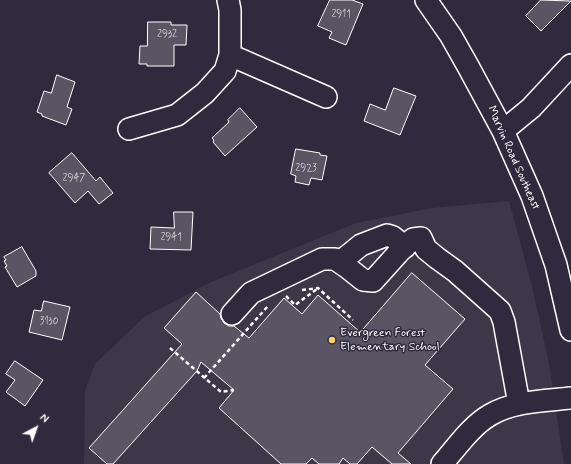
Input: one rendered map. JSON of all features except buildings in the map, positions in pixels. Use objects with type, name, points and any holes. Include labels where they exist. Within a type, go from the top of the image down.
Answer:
[{"type":"street","points":[[130,129],[177,115],[205,93],[225,71],[230,55],[230,10],[228,0]]},
{"type":"street","name":"Marvin Road Southeast","points":[[426,0],[451,36],[469,68],[503,131],[532,196],[556,264],[571,330]]},
{"type":"street","points":[[230,55],[326,97]]},
{"type":"street","points":[[503,131],[531,108],[571,65]]},
{"type":"street","points":[[340,262],[361,245],[387,235],[393,237],[405,247]]},
{"type":"street","points":[[232,314],[251,293],[322,259],[335,259],[363,280],[373,281],[413,239],[421,238],[426,249],[455,271],[500,311],[504,322],[519,404]]},
{"type":"street","points":[[442,464],[472,430],[488,416],[497,411],[519,404],[571,398]]},
{"type":"path","points":[[296,291],[318,288]]},
{"type":"path","points":[[281,292],[295,305],[318,288]]},
{"type":"path","points":[[318,288],[353,320]]},
{"type":"path","points":[[204,378],[270,303]]},
{"type":"path","points":[[170,348],[221,392],[234,390]]},
{"type":"shaded area","name":"Evergreen Forest Elementary School","points":[[509,201],[532,286],[549,363],[564,464],[84,464],[85,390],[95,364],[144,317],[211,282],[356,223],[432,208]]},
{"type":"place","name":"Evergreen Forest Elementary School","points":[[332,340]]}]
